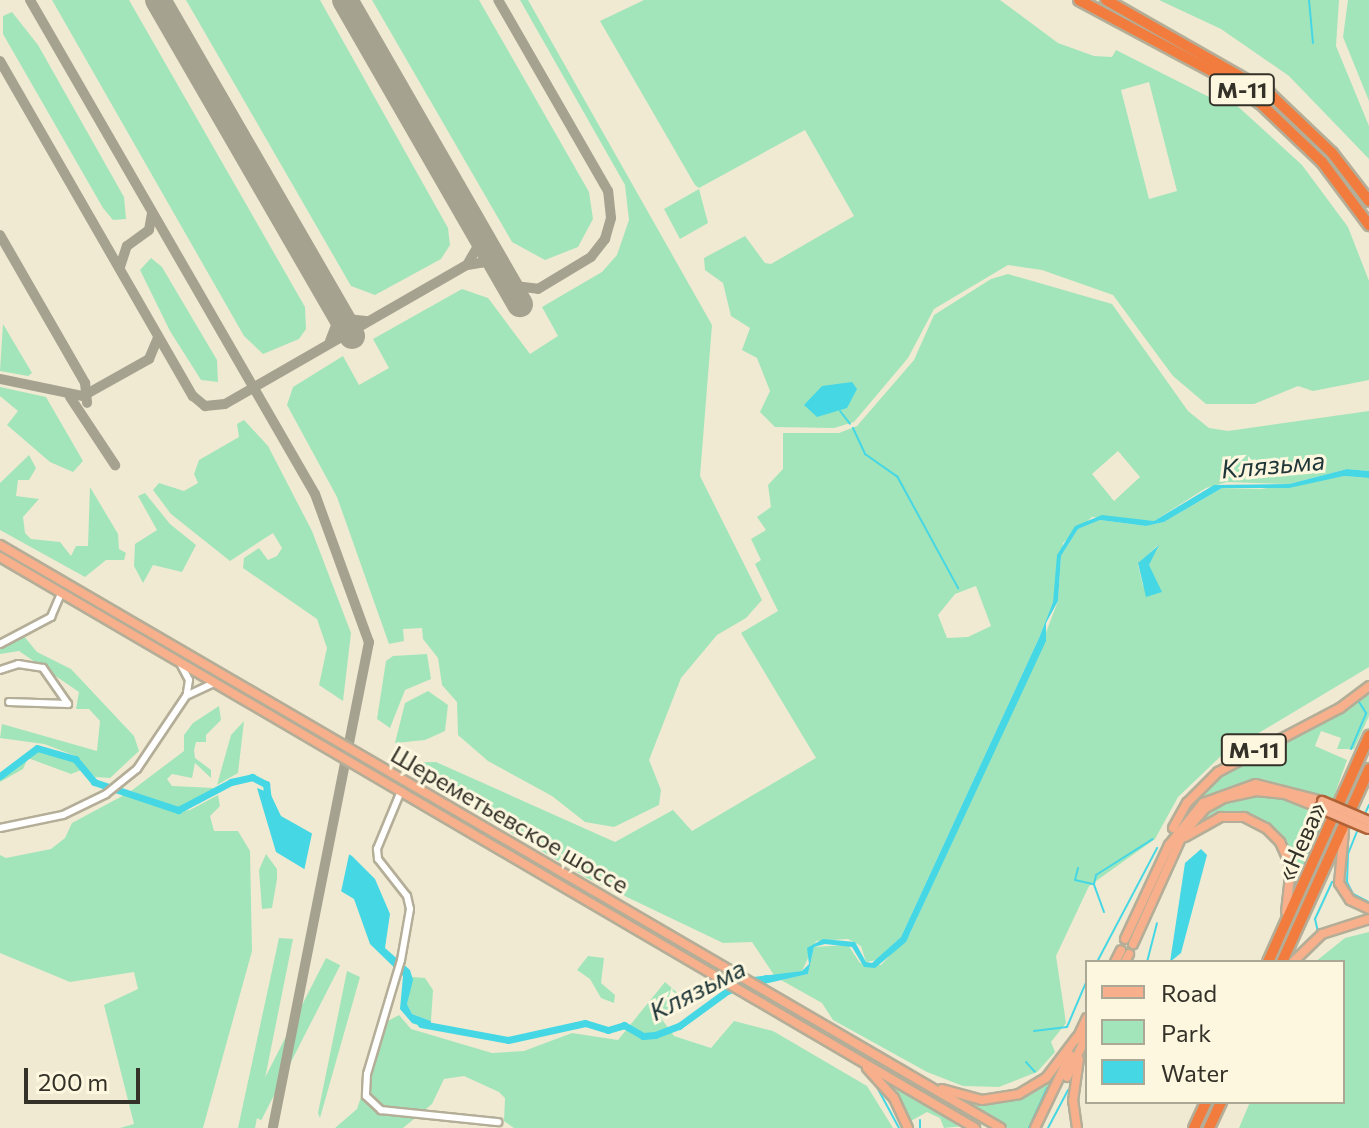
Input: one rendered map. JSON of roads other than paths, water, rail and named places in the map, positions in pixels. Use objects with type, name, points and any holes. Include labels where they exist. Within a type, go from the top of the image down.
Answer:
[{"type":"highway","name":"М-11","points":[[1079,0],[1228,80],[1260,103],[1322,162],[1369,225]]},
{"type":"highway","name":"М-11","points":[[1106,0],[1269,93],[1332,153],[1369,201]]},
{"type":"highway","name":"«Нева»","points":[[1269,960],[1369,736]]},
{"type":"highway","name":"«Нева»","points":[[1283,960],[1369,769]]},
{"type":"highway","points":[[1194,1128],[1205,1104]]},
{"type":"highway","points":[[1209,1128],[1220,1104]]},
{"type":"main road","name":"Шереметьевское шоссе","points":[[0,545],[1001,1128]]},
{"type":"main road","name":"Шереметьевское шоссе","points":[[0,557],[212,684],[401,791],[975,1128]]},
{"type":"main road","name":"М-11","points":[[1129,942],[1173,845],[1187,803],[1218,772],[1340,708],[1369,686]]},
{"type":"main road","name":"М-11","points":[[1173,845],[1195,809],[1236,787],[1277,786],[1369,827]]},
{"type":"main road","name":"М-11","points":[[1173,845],[1201,825],[1221,817],[1244,817],[1274,834],[1291,867],[1280,934]]},
{"type":"main road","points":[[1346,822],[1339,883],[1350,900],[1369,909]]},
{"type":"main road","points":[[1295,960],[1322,934],[1369,919]]},
{"type":"main road","points":[[914,1076],[967,1098],[1007,1098],[1046,1078],[1082,1036]]},
{"type":"main road","points":[[1077,1128],[1074,1086],[1082,1036]]},
{"type":"main road","points":[[1035,1128],[1082,1036]]},
{"type":"main road","points":[[1042,1128],[1081,1046]]},
{"type":"main road","points":[[855,1056],[889,1090],[908,1128]]},
{"type":"street","points":[[0,644],[51,617],[61,593]]},
{"type":"street","points":[[0,670],[18,664],[43,668],[68,704],[9,702]]},
{"type":"street","points":[[0,828],[63,815],[106,794],[126,780],[186,696],[189,680],[181,665]]},
{"type":"street","points":[[186,696],[212,684]]},
{"type":"street","points":[[401,791],[377,849],[378,859],[407,896],[410,909],[401,960],[365,1082],[370,1102],[381,1110],[498,1122]]},
{"type":"street","points":[[462,827],[469,825],[467,816]]},
{"type":"water","points":[[852,382],[857,389],[847,408],[817,417],[804,405],[822,386]]},
{"type":"water","points":[[1347,469],[1369,471],[1369,478],[1344,476],[1289,488],[1222,488],[1164,522],[1146,526],[1100,520],[1078,529],[1061,556],[1058,601],[1046,623],[1046,641],[906,942],[875,968],[864,967],[852,947],[825,944],[814,947],[808,974],[764,984],[753,977],[802,971],[809,964],[807,948],[823,939],[855,942],[866,962],[872,963],[901,937],[1039,638],[1053,602],[1057,555],[1075,526],[1102,515],[1154,521],[1214,485],[1289,484]]},
{"type":"water","points":[[1159,545],[1149,565],[1162,592],[1146,597],[1138,563]]},
{"type":"water","points":[[257,788],[270,793],[281,816],[352,856],[375,879],[390,914],[385,948],[410,970],[413,980],[407,1004],[412,1014],[431,1021],[430,1029],[412,1023],[400,1009],[403,976],[370,944],[354,899],[276,852]]},
{"type":"water","points":[[1201,849],[1207,855],[1181,953],[1170,960],[1185,863]]},
{"type":"waterway","points":[[1309,0],[1313,43]]},
{"type":"waterway","points":[[840,411],[850,424]]},
{"type":"waterway","points":[[853,428],[865,454],[897,476],[958,588]]},
{"type":"waterway","points":[[1351,749],[1366,713],[1359,702]]},
{"type":"waterway","name":"Клязьма","points":[[0,776],[37,748],[75,759],[94,782],[178,810],[231,782],[252,777],[266,784],[268,800]]},
{"type":"waterway","points":[[1364,816],[1369,805]]},
{"type":"waterway","points":[[1358,829],[1348,854],[1347,882],[1353,894],[1369,902]]},
{"type":"waterway","points":[[1104,912],[1094,884],[1096,875],[1153,839]]},
{"type":"waterway","points":[[1098,960],[1157,848]]},
{"type":"waterway","points":[[1078,868],[1075,880],[1093,884]]},
{"type":"waterway","points":[[1318,932],[1315,919],[1332,882]]},
{"type":"waterway","points":[[1148,960],[1157,923]]},
{"type":"waterway","name":"Клязьма","points":[[421,1024],[508,1040],[585,1023],[608,1030],[624,1025],[643,1036],[655,1035],[679,1026],[727,991],[766,978]]},
{"type":"waterway","points":[[1034,1031],[1067,1027],[1085,985]]},
{"type":"waterway","points":[[1026,1062],[1035,1072]]},
{"type":"waterway","points":[[1029,1128],[1047,1088]]},
{"type":"waterway","points":[[878,1089],[899,1128]]},
{"type":"waterway","points":[[1048,1128],[1068,1090]]},
{"type":"waterway","points":[[920,1120],[920,1128]]}]
